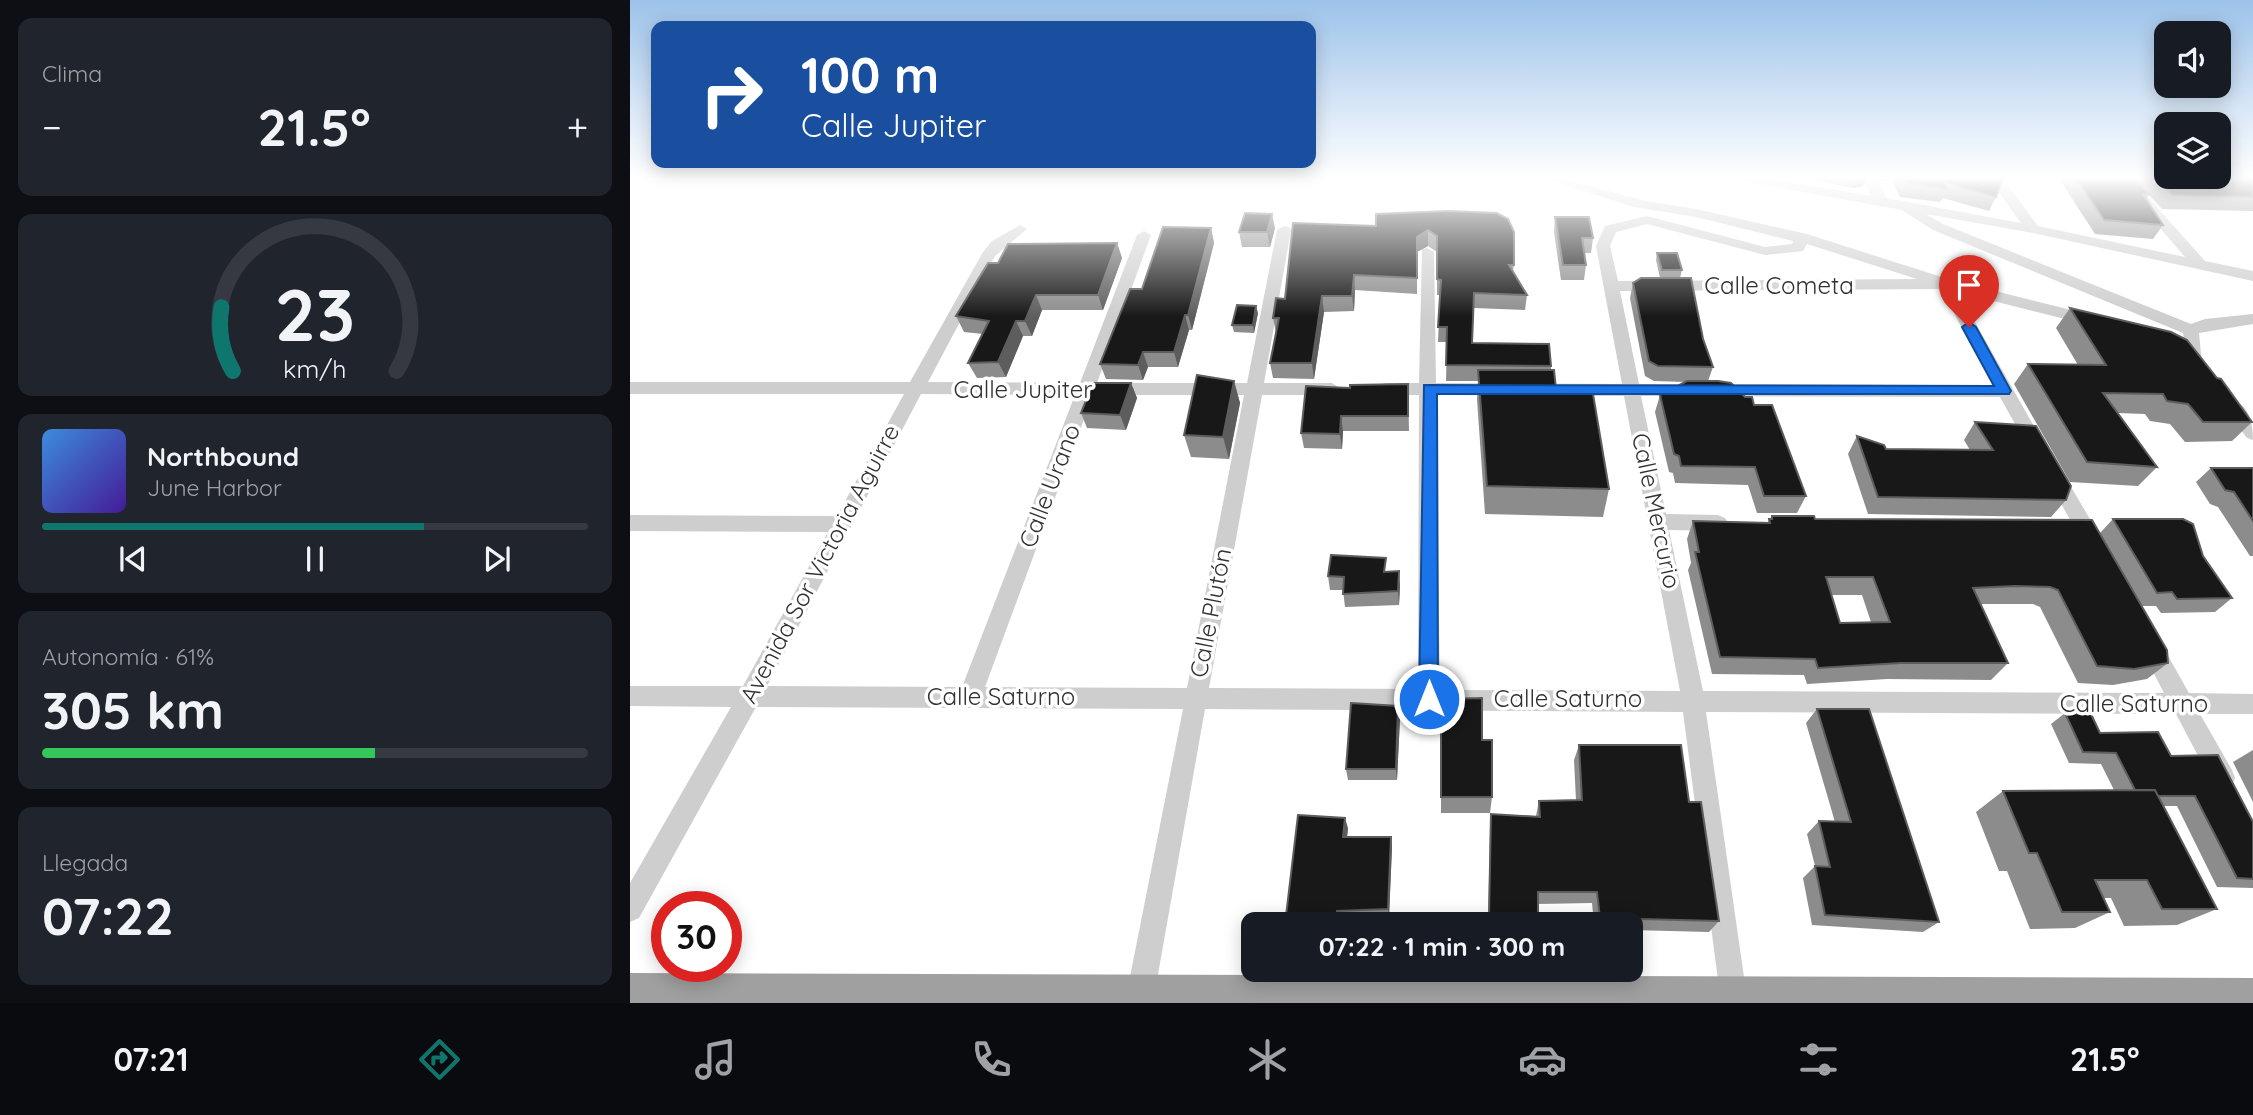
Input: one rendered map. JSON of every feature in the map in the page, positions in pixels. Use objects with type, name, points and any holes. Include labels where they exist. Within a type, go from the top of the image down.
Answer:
[{"type":"highway","points":[[630,996],[1055,1000],[1140,997],[2253,1001]]},
{"type":"street","name":"Calle Mercurio","points":[[1628,224],[1610,229],[1603,246],[1630,388],[1660,522],[1693,699],[1734,998]]},
{"type":"street","name":"Calle Mercurio","points":[[1663,224],[1780,252],[1798,248],[1802,237]]},
{"type":"street","points":[[1744,224],[1802,237],[1946,284],[2109,325]]},
{"type":"street","points":[[1931,224],[2191,330],[2205,324],[2253,319]]},
{"type":"street","points":[[2005,224],[2253,276]]},
{"type":"street","points":[[2029,224],[2033,229]]},
{"type":"street","points":[[2164,224],[2201,266]]},
{"type":"street","name":"Avenida Sor Victoria Aguirre","points":[[630,909],[750,696],[988,255],[997,244],[1020,229]]},
{"type":"street","name":"Calle Plutón","points":[[1140,997],[1284,230]]},
{"type":"street","name":"Calle Urano","points":[[970,697],[1144,235]]},
{"type":"street","points":[[1427,252],[1429,699]]},
{"type":"street","points":[[1946,284],[2004,391],[2105,564]]},
{"type":"street","name":"Calle Cometa","points":[[1612,286],[1946,284]]},
{"type":"street","points":[[2191,330],[2194,365]]},
{"type":"street","points":[[2177,354],[2194,365],[2214,384],[2250,425]]},
{"type":"street","name":"Calle Jupiter","points":[[630,388],[1630,388],[2004,391]]},
{"type":"street","points":[[1660,522],[1742,523]]},
{"type":"street","points":[[630,523],[842,524]]},
{"type":"street","points":[[2058,528],[2085,528]]},
{"type":"street","points":[[2137,622],[2234,797]]},
{"type":"street","name":"Calle Saturno","points":[[630,696],[1693,699],[2253,704]]},
{"type":"building","points":[[1242,224],[1269,224],[1267,232],[1239,232]]},
{"type":"building","points":[[1293,224],[1376,226],[1376,224],[1510,224],[1514,232],[1514,265],[1509,265],[1527,295],[1474,293],[1472,343],[1549,344],[1551,366],[1446,365],[1447,327],[1438,327],[1441,280],[1437,279],[1437,236],[1428,230],[1417,237],[1417,278],[1354,275],[1352,296],[1322,296],[1312,363],[1270,363],[1279,318],[1273,318],[1276,298],[1285,299]]},
{"type":"building","points":[[1556,224],[1590,224],[1593,238],[1582,238],[1586,265],[1563,265]]},
{"type":"building","points":[[1163,227],[1211,228],[1188,315],[1185,315],[1174,352],[1143,352],[1138,365],[1100,364],[1130,289],[1142,289]]},
{"type":"building","points":[[1117,243],[1098,295],[1036,295],[1025,321],[1016,321],[998,362],[968,363],[989,321],[956,316],[988,263],[998,263],[1008,244]]},
{"type":"building","points":[[1657,253],[1677,253],[1682,270],[1662,270]]},
{"type":"building","points":[[1641,278],[1691,278],[1703,339],[1713,367],[1658,366],[1649,361],[1633,283]]},
{"type":"building","points":[[1237,305],[1256,306],[1253,325],[1232,325]]},
{"type":"building","points":[[2070,308],[2171,332],[2187,340],[2217,378],[2221,379],[2252,422],[2203,422],[2188,404],[2167,401],[2163,394],[2103,393],[2157,467],[2087,462],[2028,364],[2106,365]]},
{"type":"building","points":[[1478,370],[1554,370],[1556,389],[1592,388],[1609,489],[1487,486]]},
{"type":"building","points":[[1197,375],[1234,381],[1223,437],[1184,435]]},
{"type":"building","points":[[1687,381],[1731,383],[1745,397],[1752,397],[1754,405],[1772,405],[1806,496],[1764,496],[1755,467],[1681,466],[1679,456],[1674,454],[1660,395]]},
{"type":"building","points":[[1093,383],[1131,383],[1120,415],[1081,413]]},
{"type":"building","points":[[1408,384],[1408,416],[1341,416],[1340,434],[1301,433],[1306,386],[1350,388],[1350,385]]},
{"type":"building","points":[[1975,422],[2036,426],[2071,486],[2066,500],[1878,497],[1857,436],[1884,445],[1886,449],[1993,450]]},
{"type":"building","points":[[2211,468],[2253,468],[2253,521],[2234,492],[2225,490]]},
{"type":"building","points":[[1772,516],[1814,516],[1815,519],[2092,520],[2167,650],[2168,663],[2134,669],[2097,666],[2058,590],[2050,587],[2015,586],[1973,588],[2008,663],[1900,663],[1818,668],[1815,659],[1720,657],[1695,552],[1699,552],[1693,521],[1770,523],[1769,519],[1772,519]],"holes":[[[1826,577],[1873,577],[1890,622],[1840,623]]]},
{"type":"building","points":[[2113,519],[2183,519],[2193,524],[2203,556],[2232,598],[2177,599],[2172,592],[2157,593]]},
{"type":"building","points":[[1331,555],[1386,558],[1384,572],[1399,571],[1398,591],[1343,594],[1344,577],[1328,576]]},
{"type":"building","points":[[1482,698],[1482,740],[1492,740],[1492,797],[1441,797],[1441,699]]},
{"type":"building","points":[[1351,703],[1398,706],[1396,769],[1346,769]]},
{"type":"building","points":[[1817,709],[1869,709],[1939,922],[1825,915],[1815,866],[1830,867],[1819,821],[1851,822]]},
{"type":"building","points":[[2065,713],[2091,714],[2100,733],[2158,732],[2171,756],[2218,755],[2253,822],[2253,879],[2237,878],[2195,796],[2158,796],[2155,790],[2135,790],[2116,753],[2083,752]]},
{"type":"building","points":[[1579,745],[1681,745],[1689,802],[1701,802],[1719,921],[1643,919],[1643,912],[1599,912],[1597,892],[1538,892],[1538,912],[1489,912],[1491,814],[1540,817],[1539,801],[1582,800]]},
{"type":"building","points":[[2155,790],[2217,909],[2162,909],[2147,880],[2095,880],[2110,912],[2062,912],[2037,853],[2029,853],[2003,791]]},
{"type":"building","points":[[1298,815],[1345,818],[1343,837],[1391,837],[1388,909],[1286,912]]},
{"type":"route","points":[[1429,699],[1429,388],[2004,391],[1969,327]]}]
